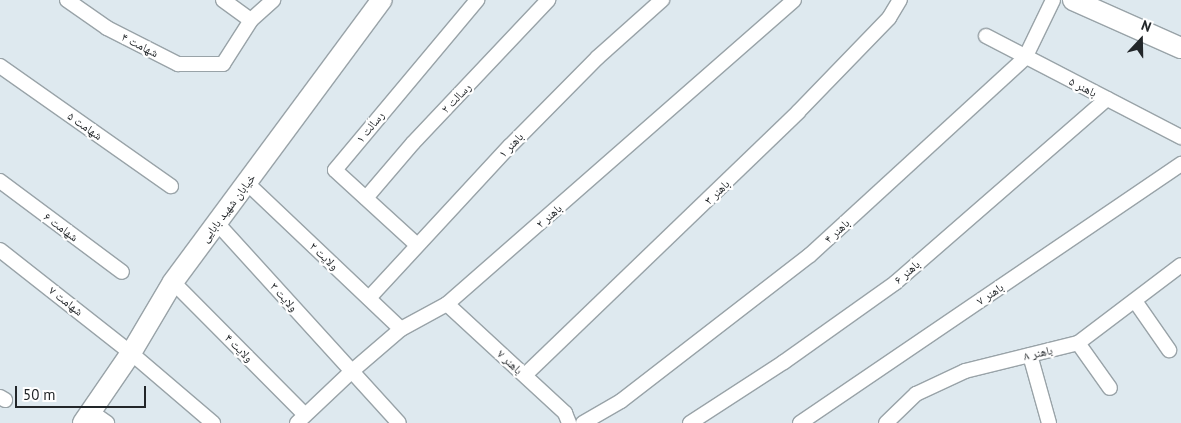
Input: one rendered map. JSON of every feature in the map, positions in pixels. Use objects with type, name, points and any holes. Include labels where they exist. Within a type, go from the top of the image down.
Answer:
[{"type":"street","name":"شهامت ۴","points":[[67,0],[107,28],[178,64],[223,64],[251,20]]},
{"type":"street","points":[[223,0],[251,20],[273,0]]},
{"type":"street","name":"خیابان شهید بابایی","points":[[87,417],[132,352],[173,282],[382,0]]},
{"type":"street","name":"رسالت ۱","points":[[417,245],[335,170],[477,0]]},
{"type":"street","name":"رسالت ۲","points":[[366,198],[413,144],[548,0]]},
{"type":"street","name":"باهنر ۱","points":[[369,298],[417,245],[591,64],[662,0]]},
{"type":"street","name":"باهنر ۲","points":[[301,419],[401,329],[447,304],[794,0]]},
{"type":"street","name":"باهنر ۳","points":[[525,375],[798,112],[889,18],[900,0]]},
{"type":"street","name":"باهنر ۴","points":[[583,423],[620,400],[810,255],[1025,58],[1053,0]]},
{"type":"street","points":[[1073,0],[1181,48]]},
{"type":"street","name":"باهنر ۵","points":[[986,36],[1025,58],[1181,137]]},
{"type":"street","name":"شهامت ۵","points":[[0,66],[171,186]]},
{"type":"street","name":"باهنر ۶","points":[[690,423],[784,362],[895,283],[1108,99]]},
{"type":"street","name":"باهنر ۷","points":[[800,423],[1181,164]]},
{"type":"street","name":"شهامت ۶","points":[[0,181],[122,272]]},
{"type":"street","name":"ولایت ۲","points":[[247,183],[401,329]]},
{"type":"street","name":"ولایت ۳","points":[[217,223],[398,423]]},
{"type":"street","name":"شهامت ۷","points":[[0,250],[132,352],[213,423]]},
{"type":"street","name":"باهنر ۸","points":[[893,421],[916,394],[965,371],[1078,344],[1181,265]]},
{"type":"street","name":"ولایت ۴","points":[[173,282],[301,419]]},
{"type":"street","points":[[1134,301],[1169,350]]},
{"type":"street","name":"باهنر ۷","points":[[447,304],[565,413],[568,423]]},
{"type":"street","points":[[1078,344],[1110,388]]},
{"type":"street","points":[[1030,355],[1049,423]]},
{"type":"street","points":[[87,417],[107,423]]}]
